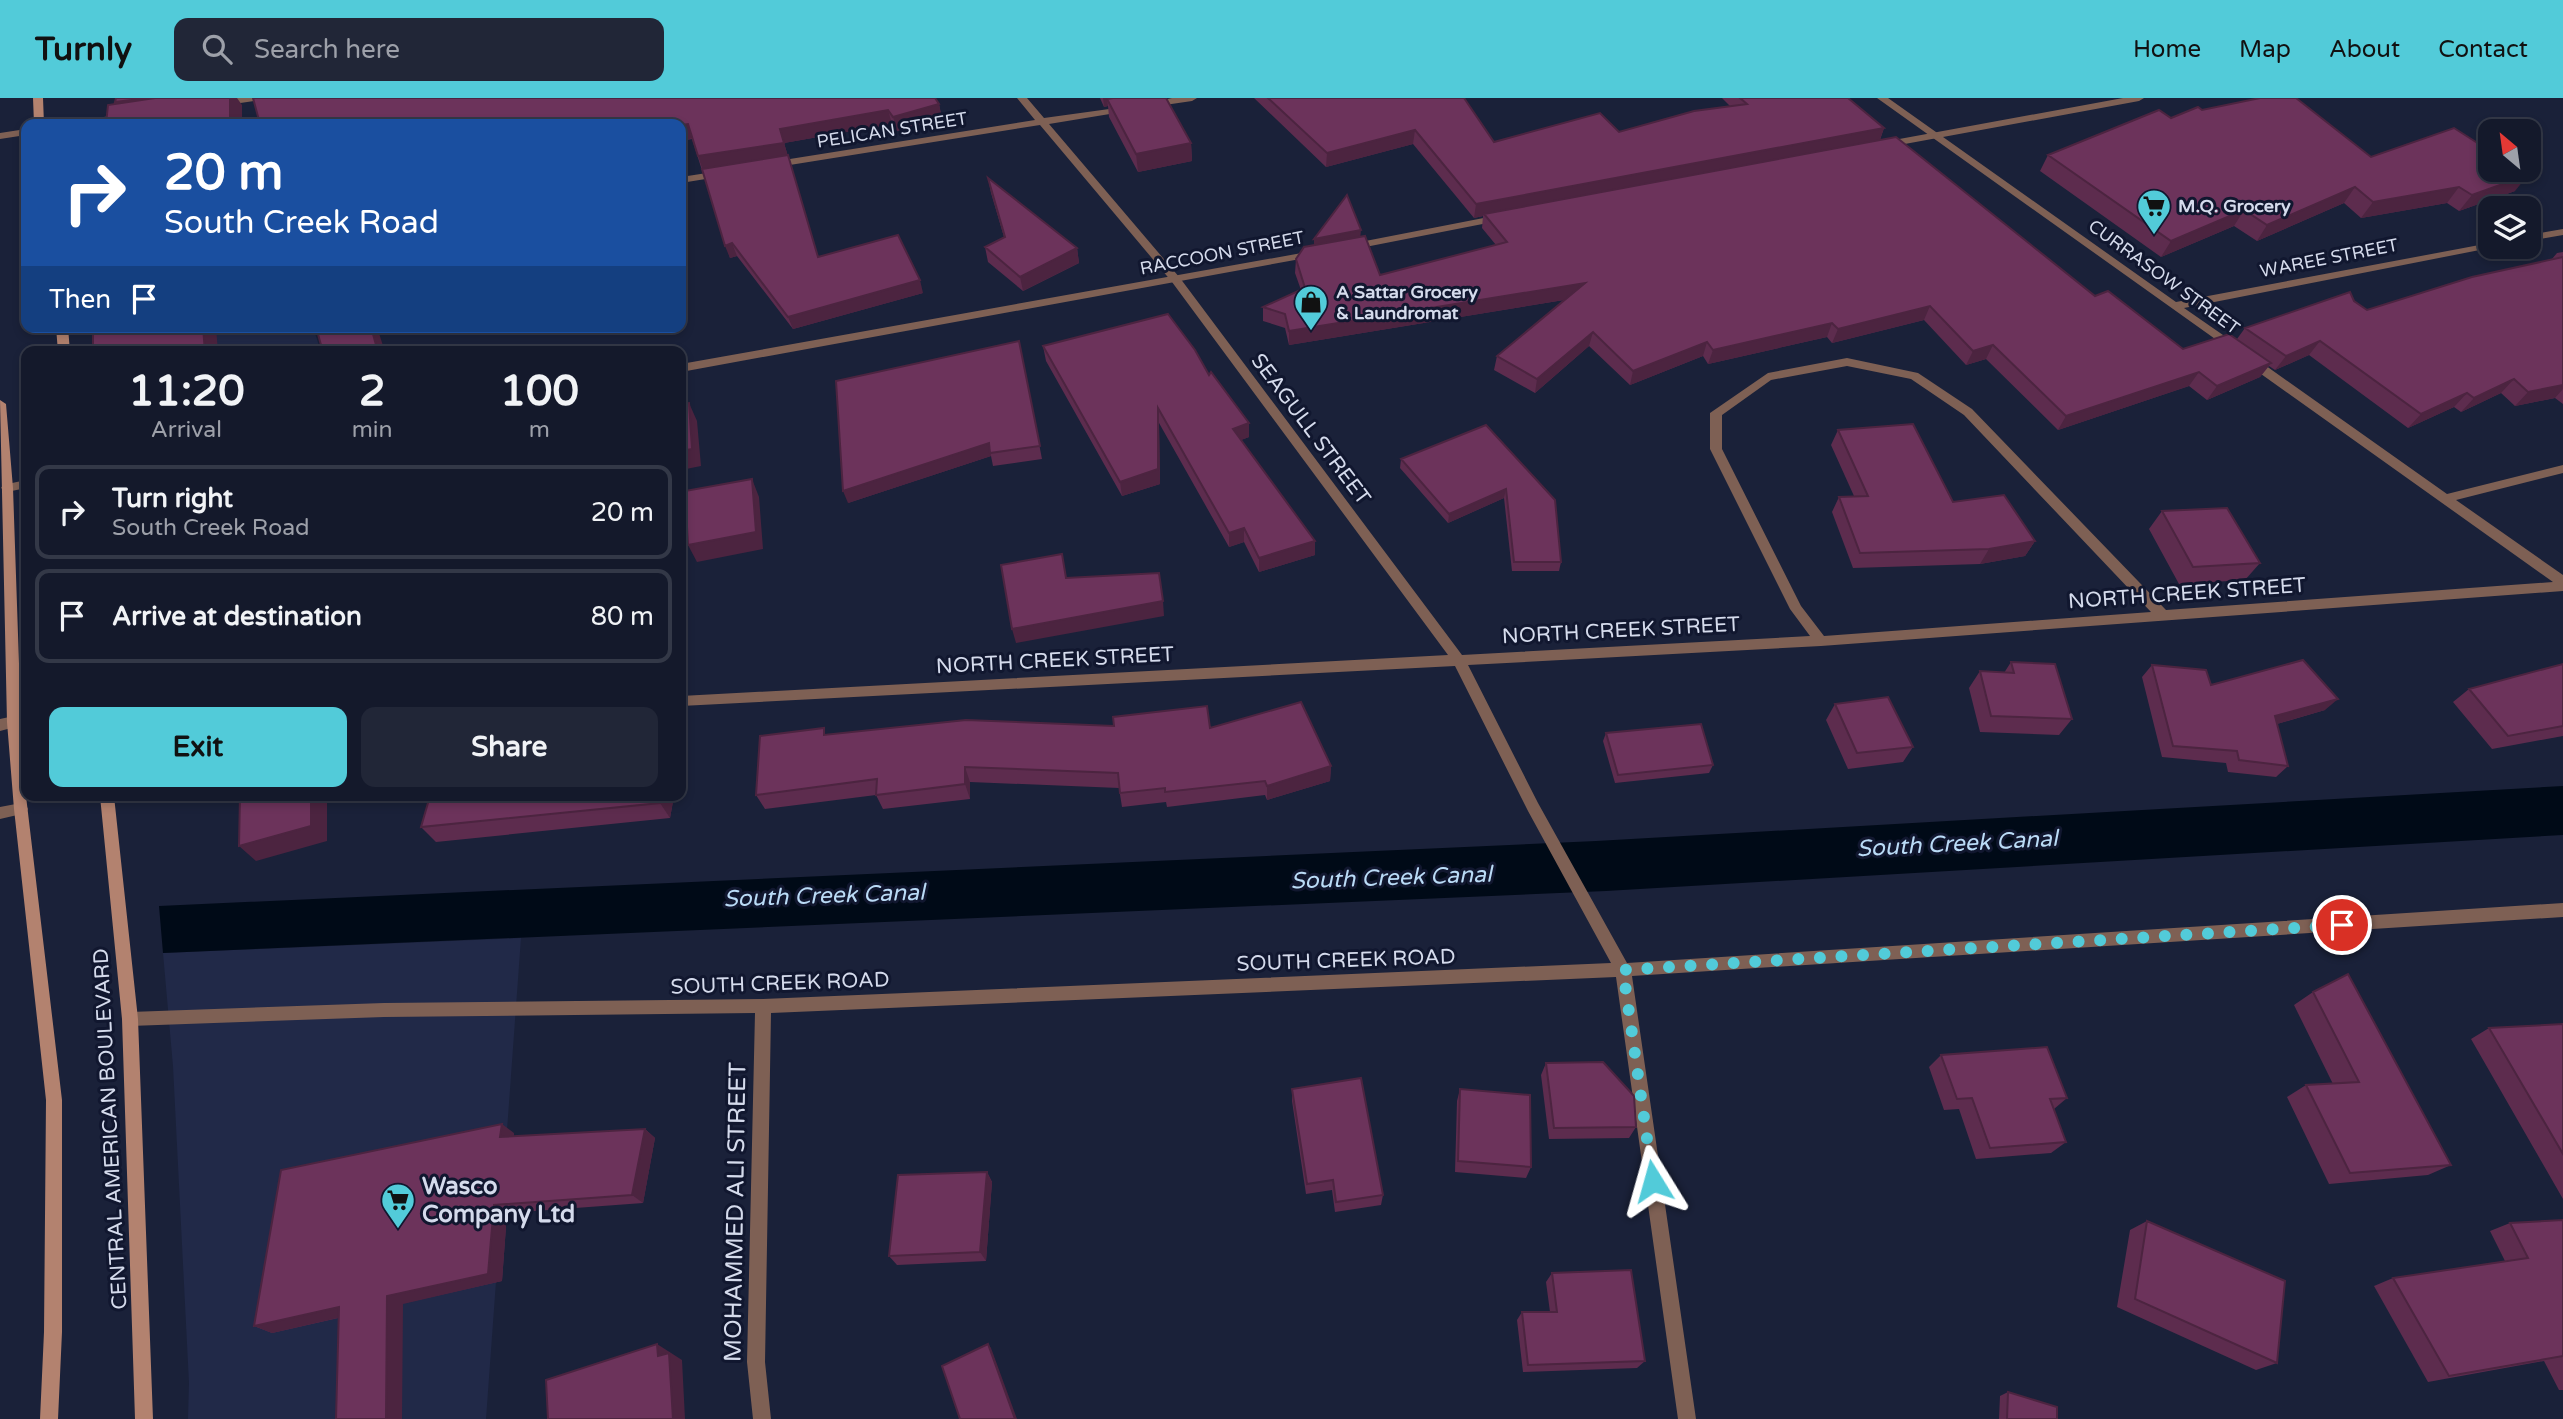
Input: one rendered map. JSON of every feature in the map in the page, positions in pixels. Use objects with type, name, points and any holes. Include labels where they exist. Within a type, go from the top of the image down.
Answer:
[{"type":"main road","points":[[38,98],[39,119]]},
{"type":"main road","points":[[0,404],[7,724],[20,809],[54,1100],[50,1419]]},
{"type":"main road","name":"CENTRAL AMERICAN BOULEVARD","points":[[108,801],[130,1019],[144,1419]]},
{"type":"street","points":[[213,104],[254,98]]},
{"type":"street","name":"SEAGULL STREET","points":[[1022,98],[1176,280],[1458,659],[1533,807],[1623,970]]},
{"type":"street","name":"PELICAN STREET","points":[[761,167],[1192,98]]},
{"type":"street","name":"CURRASOW STREET","points":[[1882,98],[2563,584]]},
{"type":"street","points":[[1867,148],[2139,98]]},
{"type":"street","points":[[110,119],[131,116]]},
{"type":"street","points":[[0,136],[21,133]]},
{"type":"street","points":[[686,179],[734,171]]},
{"type":"street","points":[[1339,249],[1515,215]]},
{"type":"street","points":[[2541,236],[2563,232]]},
{"type":"street","name":"WAREE STREET","points":[[2175,306],[2478,248]]},
{"type":"street","name":"RACCOON STREET","points":[[686,367],[1325,251]]},
{"type":"street","points":[[1821,641],[1797,609],[1716,449],[1716,413],[1768,377],[1847,362],[1914,376],[1968,412],[2162,615]]},
{"type":"street","points":[[2443,499],[2563,469]]},
{"type":"street","points":[[3,489],[21,485]]},
{"type":"street","name":"NORTH CREEK STREET","points":[[686,701],[1821,641],[2563,584]]},
{"type":"street","points":[[0,813],[20,809]]},
{"type":"street","name":"SOUTH CREEK ROAD","points":[[130,1019],[384,1010],[763,1006],[1623,970],[2563,911]]},
{"type":"street","points":[[1623,970],[1687,1419]]},
{"type":"street","name":"MOHAMMED ALI STREET","points":[[762,1419],[756,1362],[763,1006]]},
{"type":"shaded area","points":[[100,333],[315,333],[319,346],[102,346]]},
{"type":"shaded area","points":[[521,938],[486,1419],[188,1419],[189,1383],[173,1066],[163,953]]},
{"type":"water","name":"South Creek Canal","points":[[2563,786],[2563,835],[1606,891],[163,953],[159,906],[1596,841]]},
{"type":"building","points":[[116,98],[148,98],[115,102]]},
{"type":"building","points":[[155,98],[230,98],[230,119],[107,119],[108,105]]},
{"type":"building","points":[[253,98],[935,98],[939,104],[893,117],[888,110],[780,129],[784,143],[698,156],[686,119],[259,119]]},
{"type":"building","points":[[1166,98],[1191,143],[1136,154],[1107,99]]},
{"type":"building","points":[[1268,98],[1464,98],[1494,142],[1600,113],[1619,132],[1694,111],[1747,104],[1740,98],[1848,98],[1884,128],[1476,204],[1415,130],[1327,153]]},
{"type":"building","points":[[2260,98],[2296,98],[2371,157],[2454,128],[2478,143],[2478,182],[2508,182],[2472,195],[2459,187],[2373,202],[2355,187],[2267,225],[2244,210],[2171,241],[2048,155],[2159,110],[2171,118],[2198,107],[2202,110]]},
{"type":"building","points":[[1896,137],[2095,296],[2108,291],[2183,349],[2229,334],[2271,363],[2217,386],[2199,372],[2066,416],[1993,345],[1973,351],[1930,306],[1838,329],[1832,323],[1713,350],[1707,342],[1633,371],[1593,332],[1537,379],[1497,356],[1585,283],[1289,331],[1285,314],[1263,307],[1305,288],[1296,259],[1304,247],[1365,236],[1380,275],[1507,242],[1484,214]]},
{"type":"building","points":[[788,155],[818,257],[898,235],[920,280],[788,317],[732,243],[725,246],[702,169]]},
{"type":"building","points":[[988,178],[1077,248],[1020,277],[985,247],[1005,237]]},
{"type":"building","points":[[1347,195],[1361,230],[1314,239]]},
{"type":"building","points":[[2563,257],[2563,385],[2528,392],[2514,379],[2474,398],[2467,393],[2421,414],[2320,341],[2286,356],[2245,328],[2350,292],[2354,301],[2367,310],[2472,277]]},
{"type":"building","points":[[1168,314],[1195,350],[1209,375],[1211,372],[1249,423],[1233,429],[1315,541],[1259,558],[1244,528],[1229,533],[1158,408],[1158,469],[1120,482],[1043,346]]},
{"type":"building","points":[[93,333],[203,333],[205,346],[93,346]]},
{"type":"building","points":[[318,333],[373,333],[376,346],[321,346]]},
{"type":"building","points":[[1019,341],[1040,446],[990,453],[989,443],[843,491],[836,381]]},
{"type":"building","points":[[686,403],[689,403],[692,449],[686,450]]},
{"type":"building","points":[[1913,424],[1953,502],[2004,495],[2035,541],[1989,549],[1860,553],[1839,497],[1868,496],[1838,430]]},
{"type":"building","points":[[1486,425],[1555,500],[1561,562],[1514,562],[1506,489],[1449,514],[1401,459]]},
{"type":"building","points":[[752,479],[756,532],[688,545],[686,491]]},
{"type":"building","points":[[2227,508],[2260,563],[2193,567],[2162,511]]},
{"type":"building","points":[[1062,554],[1066,578],[1159,573],[1163,601],[1012,629],[1001,565]]},
{"type":"building","points":[[2303,660],[2338,699],[2275,716],[2288,766],[2239,760],[2237,751],[2173,746],[2152,665],[2206,670],[2211,685]]},
{"type":"building","points":[[2011,662],[2055,664],[2072,719],[1991,716],[1980,671],[2014,673]]},
{"type":"building","points":[[2563,664],[2563,726],[2508,736],[2469,689]]},
{"type":"building","points":[[1888,697],[1913,747],[1857,753],[1835,704]]},
{"type":"building","points":[[1301,702],[1331,766],[1267,786],[1265,781],[1165,792],[1165,788],[1120,793],[1118,773],[965,767],[965,784],[876,795],[877,779],[756,795],[760,736],[824,728],[824,735],[966,720],[1114,726],[1113,717],[1207,706],[1210,728]]},
{"type":"building","points":[[1701,724],[1713,765],[1618,775],[1606,733]]},
{"type":"building","points":[[240,801],[311,801],[311,826],[239,846]]},
{"type":"building","points":[[429,801],[660,801],[660,803],[421,827]]},
{"type":"building","points":[[2348,974],[2451,1165],[2350,1173],[2306,1085],[2359,1082],[2313,992]]},
{"type":"building","points":[[2563,1024],[2563,1154],[2489,1028]]},
{"type":"building","points":[[2047,1047],[2067,1098],[2050,1099],[2066,1142],[1990,1148],[1972,1098],[1957,1099],[1941,1055]]},
{"type":"building","points":[[1603,1062],[1634,1096],[1636,1127],[1554,1128],[1546,1063]]},
{"type":"building","points":[[1361,1078],[1383,1195],[1336,1202],[1333,1180],[1307,1184],[1292,1089]]},
{"type":"building","points":[[1460,1089],[1530,1095],[1531,1167],[1458,1161]]},
{"type":"building","name":"Wasco Company Ltd","points":[[502,1124],[500,1137],[645,1129],[632,1195],[494,1205],[488,1274],[387,1296],[386,1419],[336,1419],[339,1307],[254,1326],[281,1170]]},
{"type":"building","points":[[987,1172],[980,1252],[889,1256],[898,1175]]},
{"type":"building","points":[[2563,1220],[2563,1356],[2449,1376],[2393,1278],[2528,1258],[2510,1223]]},
{"type":"building","points":[[2147,1221],[2285,1281],[2277,1363],[2135,1299]]},
{"type":"building","points":[[1631,1270],[1645,1361],[1528,1365],[1522,1312],[1557,1312],[1552,1273]]},
{"type":"building","points":[[657,1344],[658,1356],[669,1353],[673,1419],[548,1419],[546,1380]]},
{"type":"building","points":[[988,1344],[1015,1419],[960,1419],[942,1366]]},
{"type":"building","points":[[2008,1392],[2057,1407],[2057,1419],[2007,1419]]},
{"type":"place","name":"M.Q. Grocery","points":[[2154,236]]},
{"type":"place","name":"A Sattar Grocery & Laundromat","points":[[1311,332]]},
{"type":"place","name":"Wasco Company Ltd","points":[[398,1230]]},
{"type":"route","points":[[1653,1181],[1623,970],[2342,925]]}]
